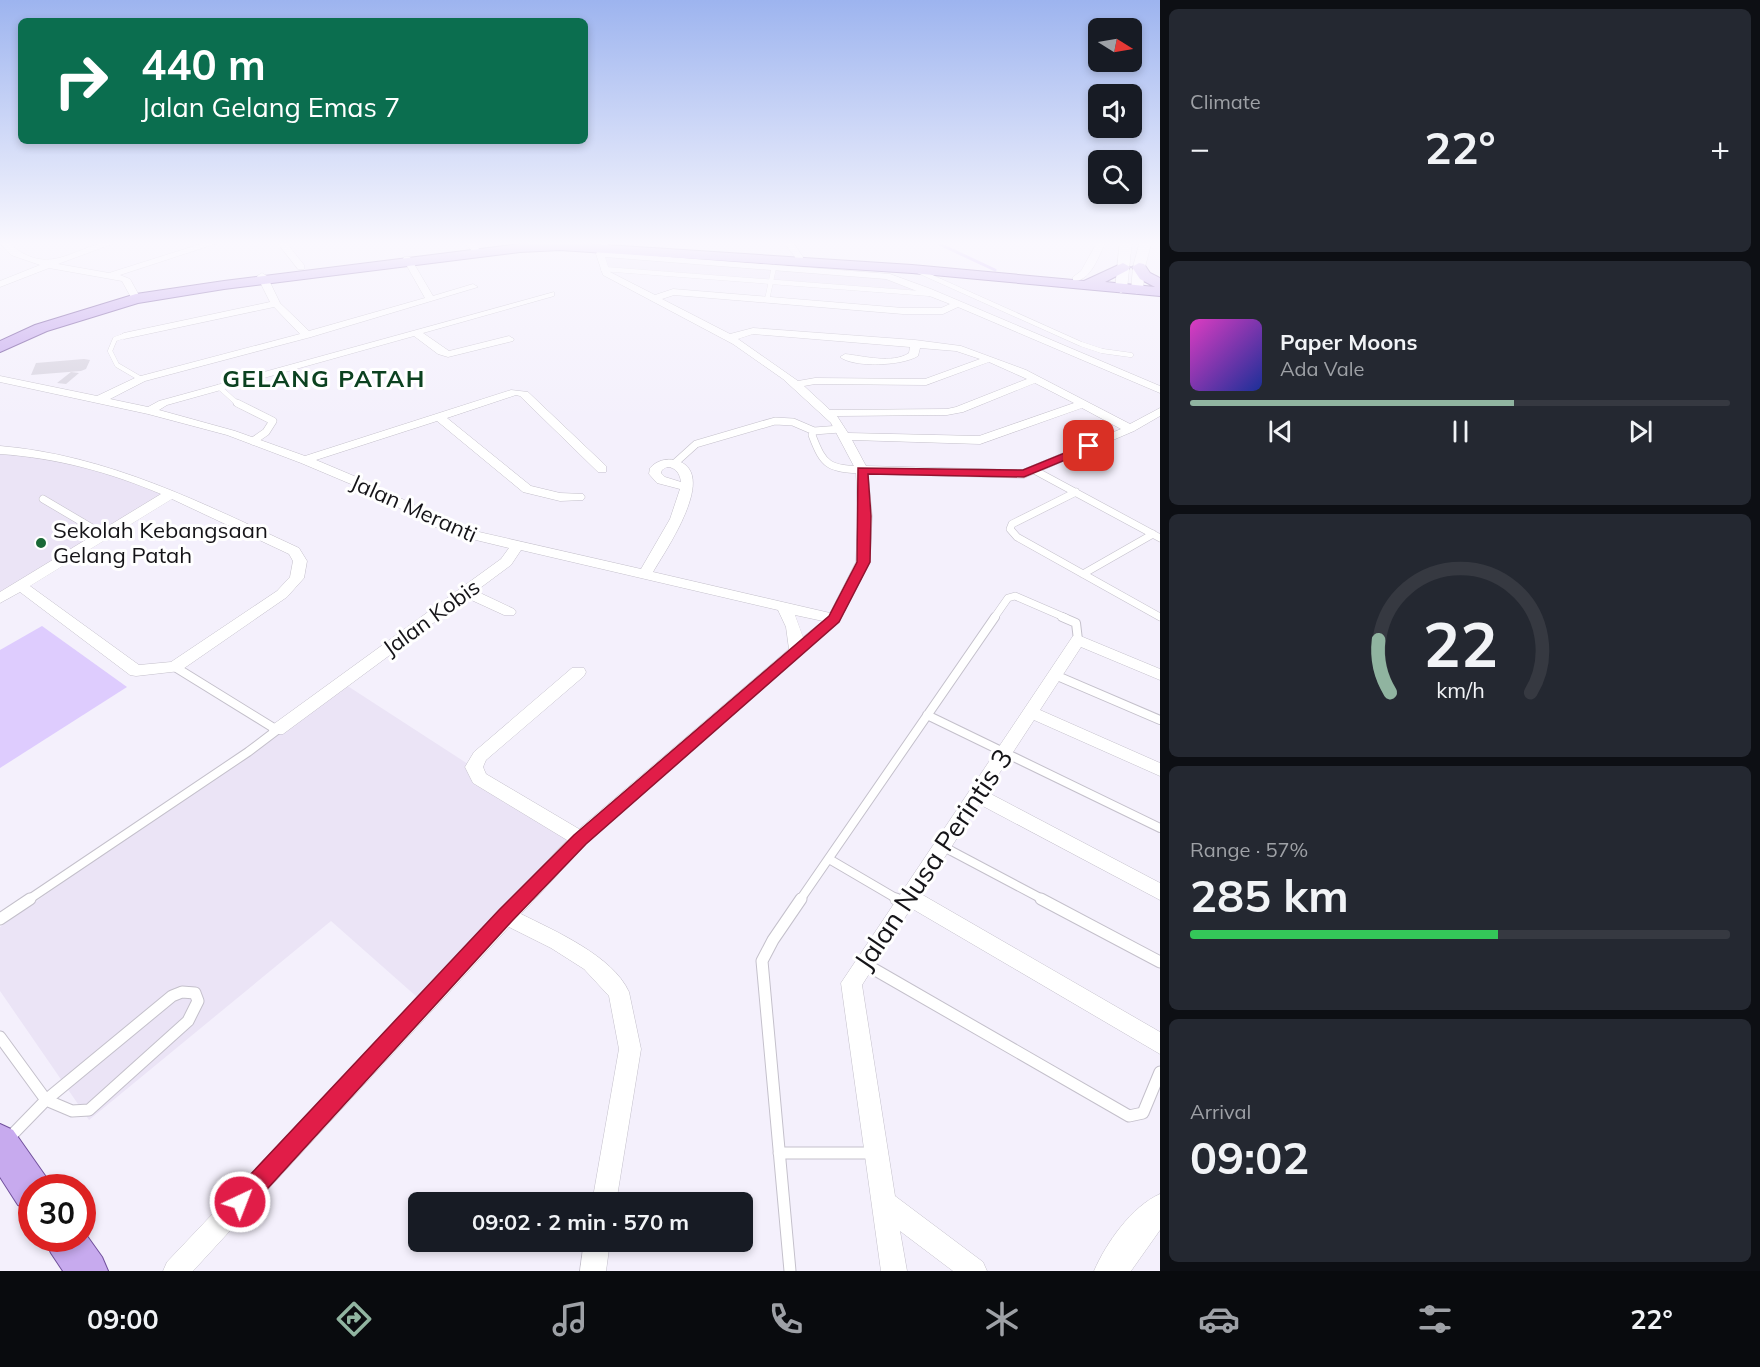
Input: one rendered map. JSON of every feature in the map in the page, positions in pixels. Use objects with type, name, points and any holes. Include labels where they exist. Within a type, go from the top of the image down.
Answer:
[{"type":"main road","points":[[0,342],[45,322],[122,300]]},
{"type":"main road","points":[[0,347],[41,328],[124,300]]},
{"type":"main road","points":[[1,1144],[21,1174]]},
{"type":"main road","points":[[74,1252],[88,1271]]},
{"type":"street","points":[[274,300],[307,335]]},
{"type":"street","points":[[99,400],[141,379],[307,335],[422,300]]},
{"type":"street","points":[[150,411],[164,403],[528,300]]},
{"type":"street","points":[[176,1271],[580,839],[834,619],[863,562],[865,516],[862,470],[836,421],[795,385],[729,338],[656,300]]},
{"type":"street","points":[[771,300],[903,311],[944,311],[958,304]]},
{"type":"street","points":[[950,300],[1160,390]]},
{"type":"street","points":[[124,336],[276,304]]},
{"type":"street","points":[[729,338],[753,332],[957,348],[989,359],[1034,380],[1130,429]]},
{"type":"street","points":[[416,333],[448,354],[509,339]]},
{"type":"street","points":[[845,357],[895,361],[909,359],[914,354],[915,343]]},
{"type":"street","points":[[795,385],[815,381],[926,382],[989,359]]},
{"type":"street","name":"Jalan Meranti","points":[[0,379],[195,422],[253,441],[369,487],[452,530],[516,547],[548,552],[834,619]]},
{"type":"street","points":[[827,413],[947,412],[959,410],[1034,380]]},
{"type":"street","points":[[305,460],[511,393],[522,393],[602,469]]},
{"type":"street","points":[[842,432],[980,440],[1083,404]]},
{"type":"street","points":[[862,470],[1024,474],[1130,429],[1160,411]]},
{"type":"street","points":[[438,416],[527,489],[560,497],[579,497]]},
{"type":"street","points":[[0,450],[25,451],[108,470],[171,494],[294,550],[300,561],[297,578],[282,594],[175,667],[136,672],[21,586]]},
{"type":"street","points":[[645,574],[674,524],[683,503],[687,487],[689,476],[675,463],[662,464],[656,468],[655,474],[661,480],[687,487]]},
{"type":"street","points":[[0,598],[171,494]]},
{"type":"street","name":"Jalan Kobis","points":[[277,730],[506,562],[516,547]]},
{"type":"street","points":[[466,592],[509,612]]},
{"type":"street","points":[[782,606],[791,617],[797,638],[797,651]]},
{"type":"street","points":[[1078,640],[1160,675]]},
{"type":"street","name":"Jalan Nusa Perintis 3","points":[[894,1271],[851,983],[1078,640]]},
{"type":"street","points":[[578,672],[480,756],[474,767],[479,778],[580,839]]},
{"type":"street","points":[[1031,712],[1160,770]]},
{"type":"street","points":[[976,794],[1160,892]]},
{"type":"street","points":[[906,900],[1160,1044]]},
{"type":"street","points":[[506,916],[558,942],[591,963],[619,992],[630,1048],[606,1192]]},
{"type":"street","points":[[883,1202],[974,1271]]},
{"type":"street","points":[[1111,1271],[1146,1221],[1160,1210]]},
{"type":"street","points":[[593,1271],[596,1252]]},
{"type":"lane","points":[[985,300],[1081,344],[1102,351],[1131,355]]},
{"type":"lane","points":[[124,336],[115,339],[110,351],[117,364],[141,379]]},
{"type":"lane","points":[[219,387],[238,404],[273,421],[266,432],[253,441]]},
{"type":"lane","points":[[675,463],[696,444],[775,421],[793,422],[814,431],[842,432]]},
{"type":"lane","points":[[814,431],[812,435],[826,466],[862,470]]},
{"type":"lane","points":[[1034,470],[1157,536]]},
{"type":"lane","points":[[1076,492],[1012,524],[1010,529],[1017,537],[1160,617]]},
{"type":"lane","points":[[44,500],[104,536]]},
{"type":"lane","points":[[1083,574],[1157,536]]},
{"type":"lane","points":[[790,1271],[762,962],[773,940],[1008,598],[1015,596],[1068,617],[1076,623],[1078,640]]},
{"type":"lane","points":[[0,919],[248,752],[277,730],[175,667]]},
{"type":"lane","points":[[1055,675],[1160,720]]},
{"type":"lane","points":[[927,715],[1160,828]]},
{"type":"lane","points":[[942,846],[1160,962]]},
{"type":"lane","points":[[829,859],[906,900]]},
{"type":"lane","points":[[864,963],[1129,1116],[1143,1113],[1160,1072]]},
{"type":"lane","points":[[0,1037],[46,1100],[69,1112],[80,1113],[89,1110],[188,1021],[198,1001],[195,993],[182,992],[172,996],[46,1100],[1,1144]]},
{"type":"lane","points":[[779,1153],[876,1153]]},
{"type":"shaded area","name":"Sekolah Kebangsaan Gelang Patah","points":[[0,453],[33,453],[131,480],[165,495],[0,592]]},
{"type":"shaded area","points":[[42,626],[127,687],[0,768],[0,650]]},
{"type":"shaded area","points":[[343,683],[579,836],[417,997],[331,921],[89,1120],[0,991],[0,927]]},
{"type":"building","points":[[90,360],[86,369],[81,371],[31,375],[36,363]]},
{"type":"building","points":[[71,372],[79,373],[66,384],[57,383]]},
{"type":"place","name":"Sekolah Kebangsaan Gelang Patah","points":[[41,543]]},
{"type":"district","name":"GELANG PATAH","points":[[324,378]]},
{"type":"route","points":[[240,1202],[580,839],[834,619],[863,562],[865,516],[862,470],[1024,474],[1089,446]]}]
